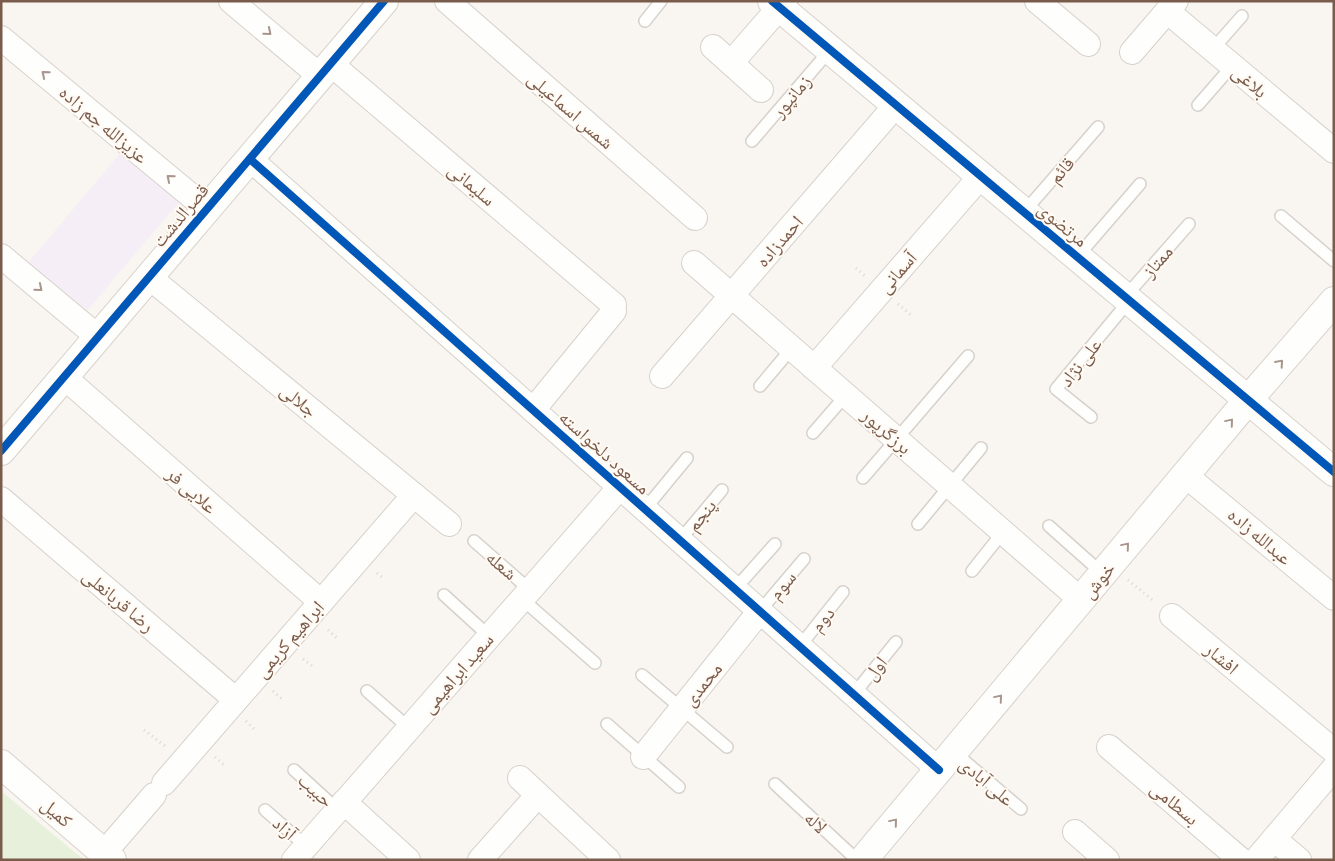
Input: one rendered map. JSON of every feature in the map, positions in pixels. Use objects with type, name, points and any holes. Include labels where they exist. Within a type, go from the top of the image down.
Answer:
[{"type":"street","name":"سلیمانی","points":[[231,1],[326,70],[614,308],[533,410]]},
{"type":"street","name":"قصرالدشت","points":[[1,451],[384,1]]},
{"type":"street","name":"شمس اسماعیلی","points":[[446,1],[695,218]]},
{"type":"street","points":[[1037,1],[1088,44]]},
{"type":"street","points":[[731,63],[779,3]]},
{"type":"street","name":"مرتضوی","points":[[779,3],[830,50],[1248,400],[1330,462]]},
{"type":"street","points":[[1132,52],[1171,6]]},
{"type":"street","name":"بلاغی","points":[[1171,6],[1213,50],[1334,151]]},
{"type":"street","name":"عزیزالله جم زاده","points":[[1,38],[207,209]]},
{"type":"street","points":[[713,47],[761,90]]},
{"type":"street","name":"احمدزاده","points":[[662,376],[896,105]]},
{"type":"street","name":"مسعود دلخواسته","points":[[250,158],[854,694],[946,761]]},
{"type":"street","name":"آسمانی","points":[[814,368],[981,176]]},
{"type":"street","points":[[1,256],[98,337]]},
{"type":"street","name":"برزگرپور","points":[[694,263],[1081,600]]},
{"type":"street","name":"جلالی","points":[[149,277],[449,524]]},
{"type":"street","name":"خوش","points":[[863,860],[1248,400],[1334,301]]},
{"type":"street","name":"علایی فر","points":[[64,377],[321,602]]},
{"type":"street","name":"عبدالله زاده","points":[[1185,475],[1334,598]]},
{"type":"street","name":"سعید ابراهیمی","points":[[300,853],[620,487]]},
{"type":"street","name":"ابراهیم کریمی","points":[[108,856],[159,789],[414,495]]},
{"type":"street","name":"رضا قربانعلی","points":[[1,499],[236,700]]},
{"type":"street","name":"محمدی","points":[[643,757],[760,611]]},
{"type":"street","name":"افشار","points":[[1172,616],[1334,751]]},
{"type":"street","name":"بسطامی","points":[[1109,747],[1241,860]]},
{"type":"street","name":"کمیل","points":[[1,764],[108,856]]},
{"type":"street","points":[[1256,860],[1334,768]]},
{"type":"street","points":[[520,778],[608,860]]},
{"type":"street","points":[[480,860],[538,795]]},
{"type":"street","points":[[341,806],[408,860]]},
{"type":"street","points":[[1075,832],[1107,860]]},
{"type":"street","points":[[1274,839],[1299,860]]},
{"type":"lane","points":[[644,21],[661,1]]},
{"type":"lane","points":[[1213,50],[1242,16]]},
{"type":"lane","name":"زمانپور","points":[[752,141],[830,50]]},
{"type":"lane","points":[[1198,105],[1232,66]]},
{"type":"lane","name":"قائم","points":[[1024,212],[1098,127]]},
{"type":"lane","points":[[1077,257],[1140,184]]},
{"type":"lane","points":[[1281,216],[1334,261]]},
{"type":"lane","name":"ممتاز","points":[[1127,299],[1189,224]]},
{"type":"lane","name":"علی نژاد","points":[[1091,417],[1056,389],[1127,299]]},
{"type":"lane","points":[[760,386],[792,348]]},
{"type":"lane","points":[[863,478],[968,356]]},
{"type":"lane","points":[[813,433],[846,395]]},
{"type":"lane","points":[[918,524],[980,448]]},
{"type":"lane","points":[[645,509],[687,458]]},
{"type":"lane","name":"پنجم","points":[[680,540],[722,490]]},
{"type":"lane","points":[[1049,526],[1106,569]]},
{"type":"lane","points":[[972,571],[1003,532]]},
{"type":"lane","name":"شعله","points":[[474,541],[526,594]]},
{"type":"lane","points":[[735,589],[775,544]]},
{"type":"lane","name":"سوم","points":[[760,611],[804,559]]},
{"type":"lane","name":"دوم","points":[[800,646],[844,592]]},
{"type":"lane","points":[[526,594],[595,663]]},
{"type":"lane","points":[[444,595],[489,636]]},
{"type":"lane","name":"اول","points":[[854,694],[896,642]]},
{"type":"lane","points":[[642,675],[727,747]]},
{"type":"lane","points":[[367,691],[409,728]]},
{"type":"lane","points":[[607,724],[679,787]]},
{"type":"lane","name":"علی آبادی","points":[[946,761],[1021,809]]},
{"type":"lane","name":"حبیب","points":[[294,770],[341,806]]},
{"type":"lane","name":"لاله","points":[[775,784],[857,860]]},
{"type":"lane","name":"آزاد","points":[[265,810],[300,853]]},
{"type":"path","points":[[1106,569],[1172,616]]},
{"type":"shaded area","points":[[123,150],[176,195],[179,202],[86,312],[28,263]]},
{"type":"green space","points":[[1,791],[84,860],[1,860]]},
{"type":"cycle path","points":[[1,451],[384,1]]},
{"type":"cycle path","points":[[772,1],[1334,472]]},
{"type":"cycle path","points":[[250,159],[939,770]]}]
